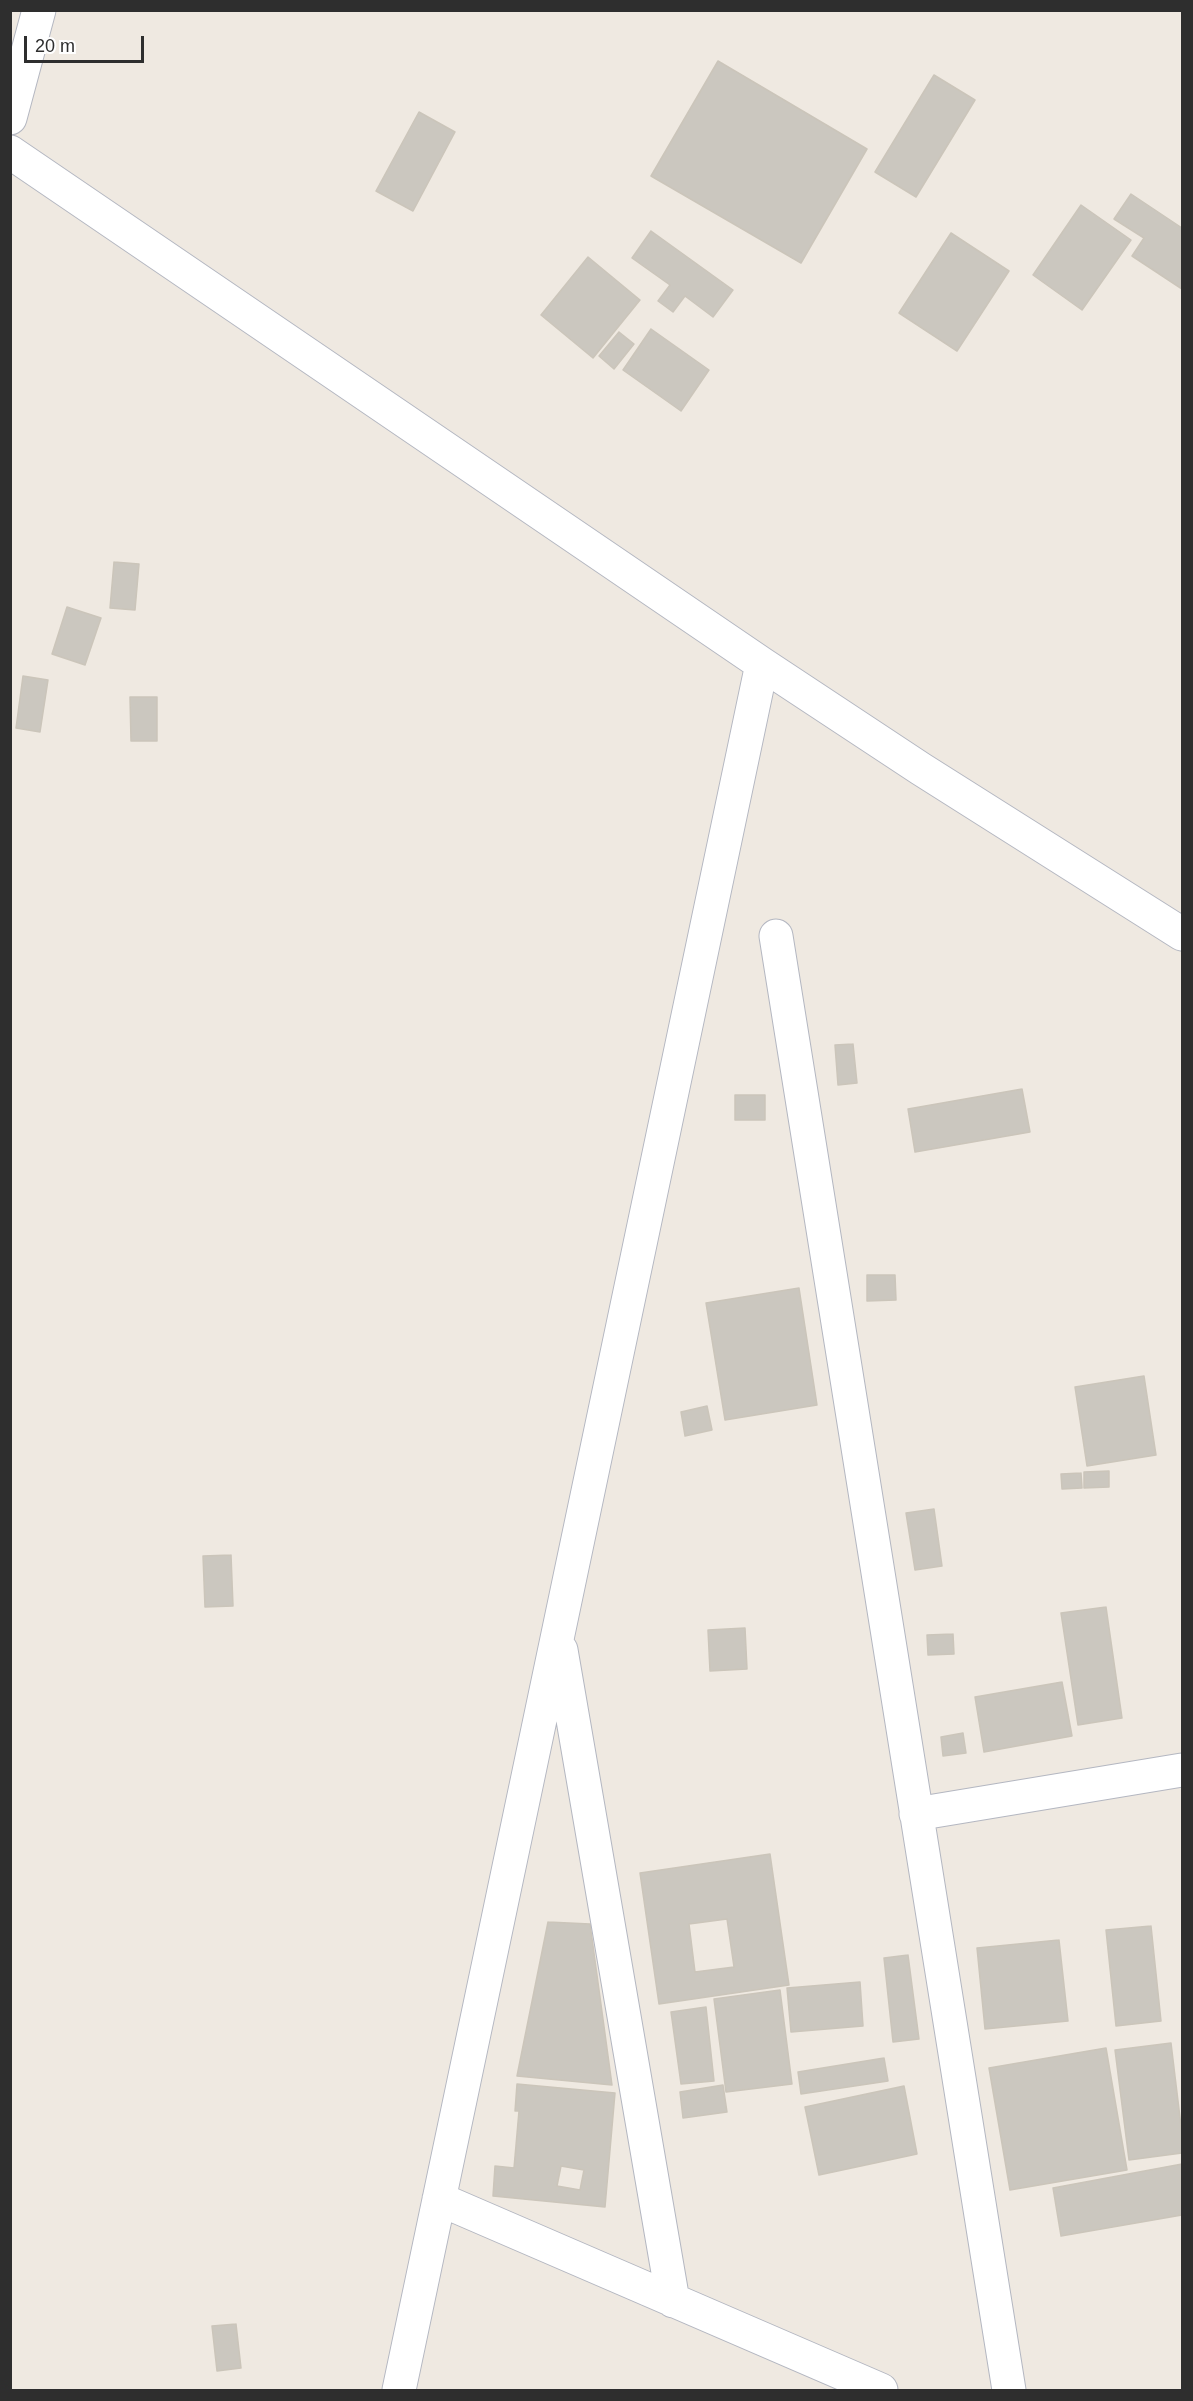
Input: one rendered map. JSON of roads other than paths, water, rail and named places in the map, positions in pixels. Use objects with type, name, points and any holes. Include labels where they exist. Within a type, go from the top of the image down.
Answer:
[{"type":"street","points":[[10,118],[39,10]]},
{"type":"street","points":[[10,152],[762,664],[921,769],[1182,934]]},
{"type":"street","points":[[399,2391],[762,664]]},
{"type":"street","points":[[776,936],[1009,2391]]},
{"type":"street","points":[[558,1633],[673,2301]]},
{"type":"street","points":[[916,1814],[1182,1770]]},
{"type":"street","points":[[439,2199],[881,2391]]}]
